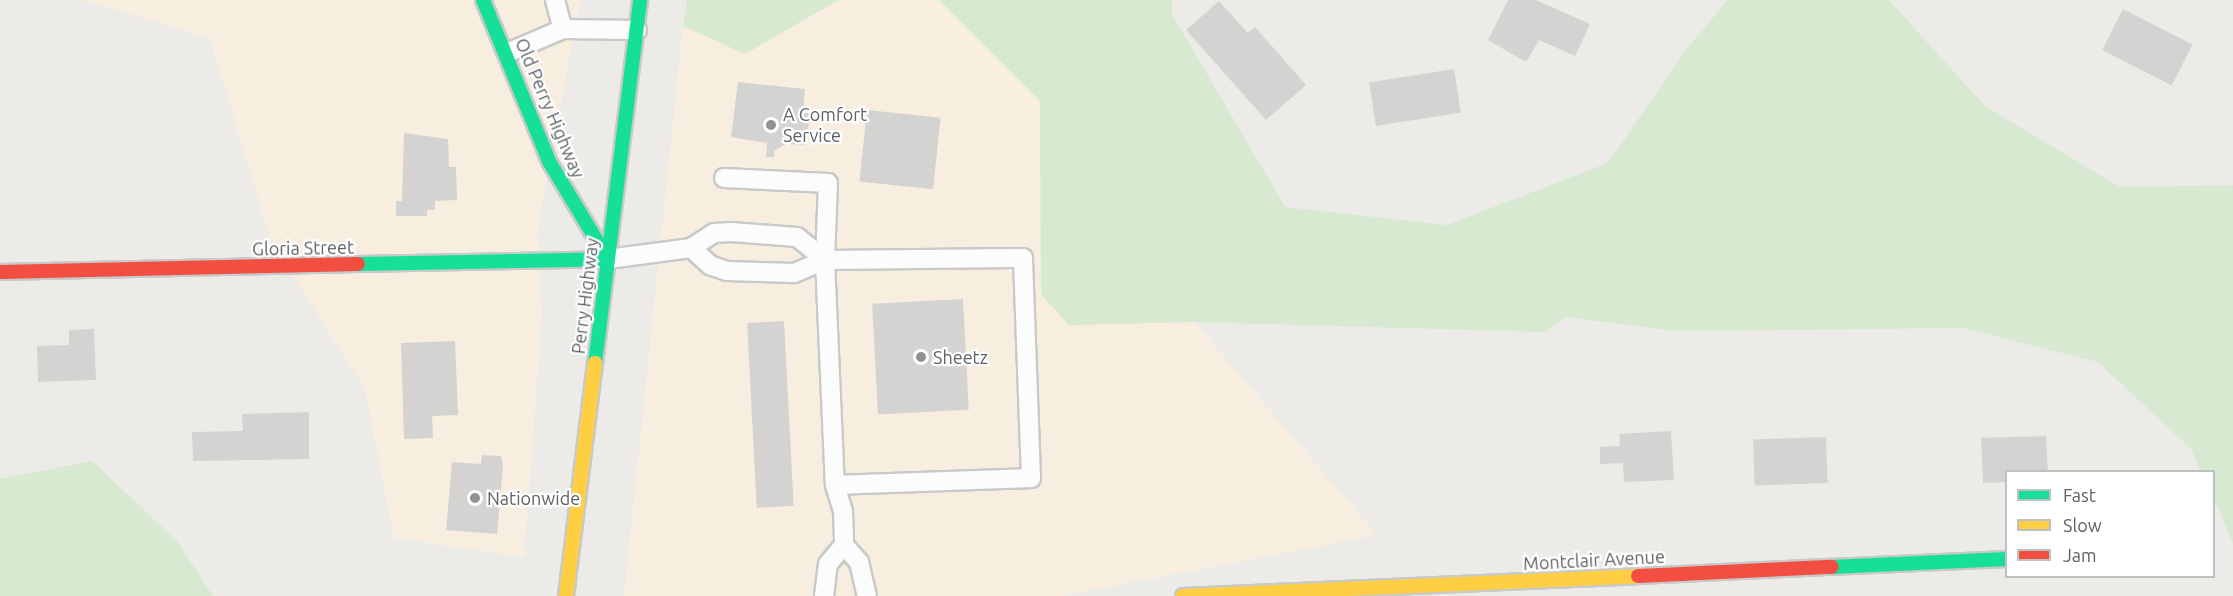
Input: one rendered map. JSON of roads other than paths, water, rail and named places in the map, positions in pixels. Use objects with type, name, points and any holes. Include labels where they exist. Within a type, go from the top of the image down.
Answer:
[{"type":"street","name":"Old Perry Highway","points":[[483,0],[507,52],[550,163],[608,259]]},
{"type":"street","name":"Perry Highway","points":[[566,596],[640,0]]},
{"type":"street","name":"Gloria Street","points":[[0,272],[608,259]]},
{"type":"street","name":"Montclair Avenue","points":[[1183,596],[2005,559]]},
{"type":"lane","points":[[555,0],[563,29]]},
{"type":"lane","points":[[507,52],[563,29],[636,30]]},
{"type":"lane","points":[[724,178],[828,183],[825,260],[835,485],[843,511],[844,545],[859,562],[867,596]]},
{"type":"lane","points":[[608,259],[691,248],[714,233],[797,237],[825,260]]},
{"type":"lane","points":[[691,248],[710,265],[727,271],[794,273],[825,260],[1023,258],[1032,478],[835,485]]},
{"type":"lane","points":[[824,596],[828,564],[844,545]]},
{"type":"place","name":"A Comfort Service","points":[[771,125]]},
{"type":"place","name":"Sheetz","points":[[921,357]]},
{"type":"place","name":"Nationwide","points":[[475,498]]}]
